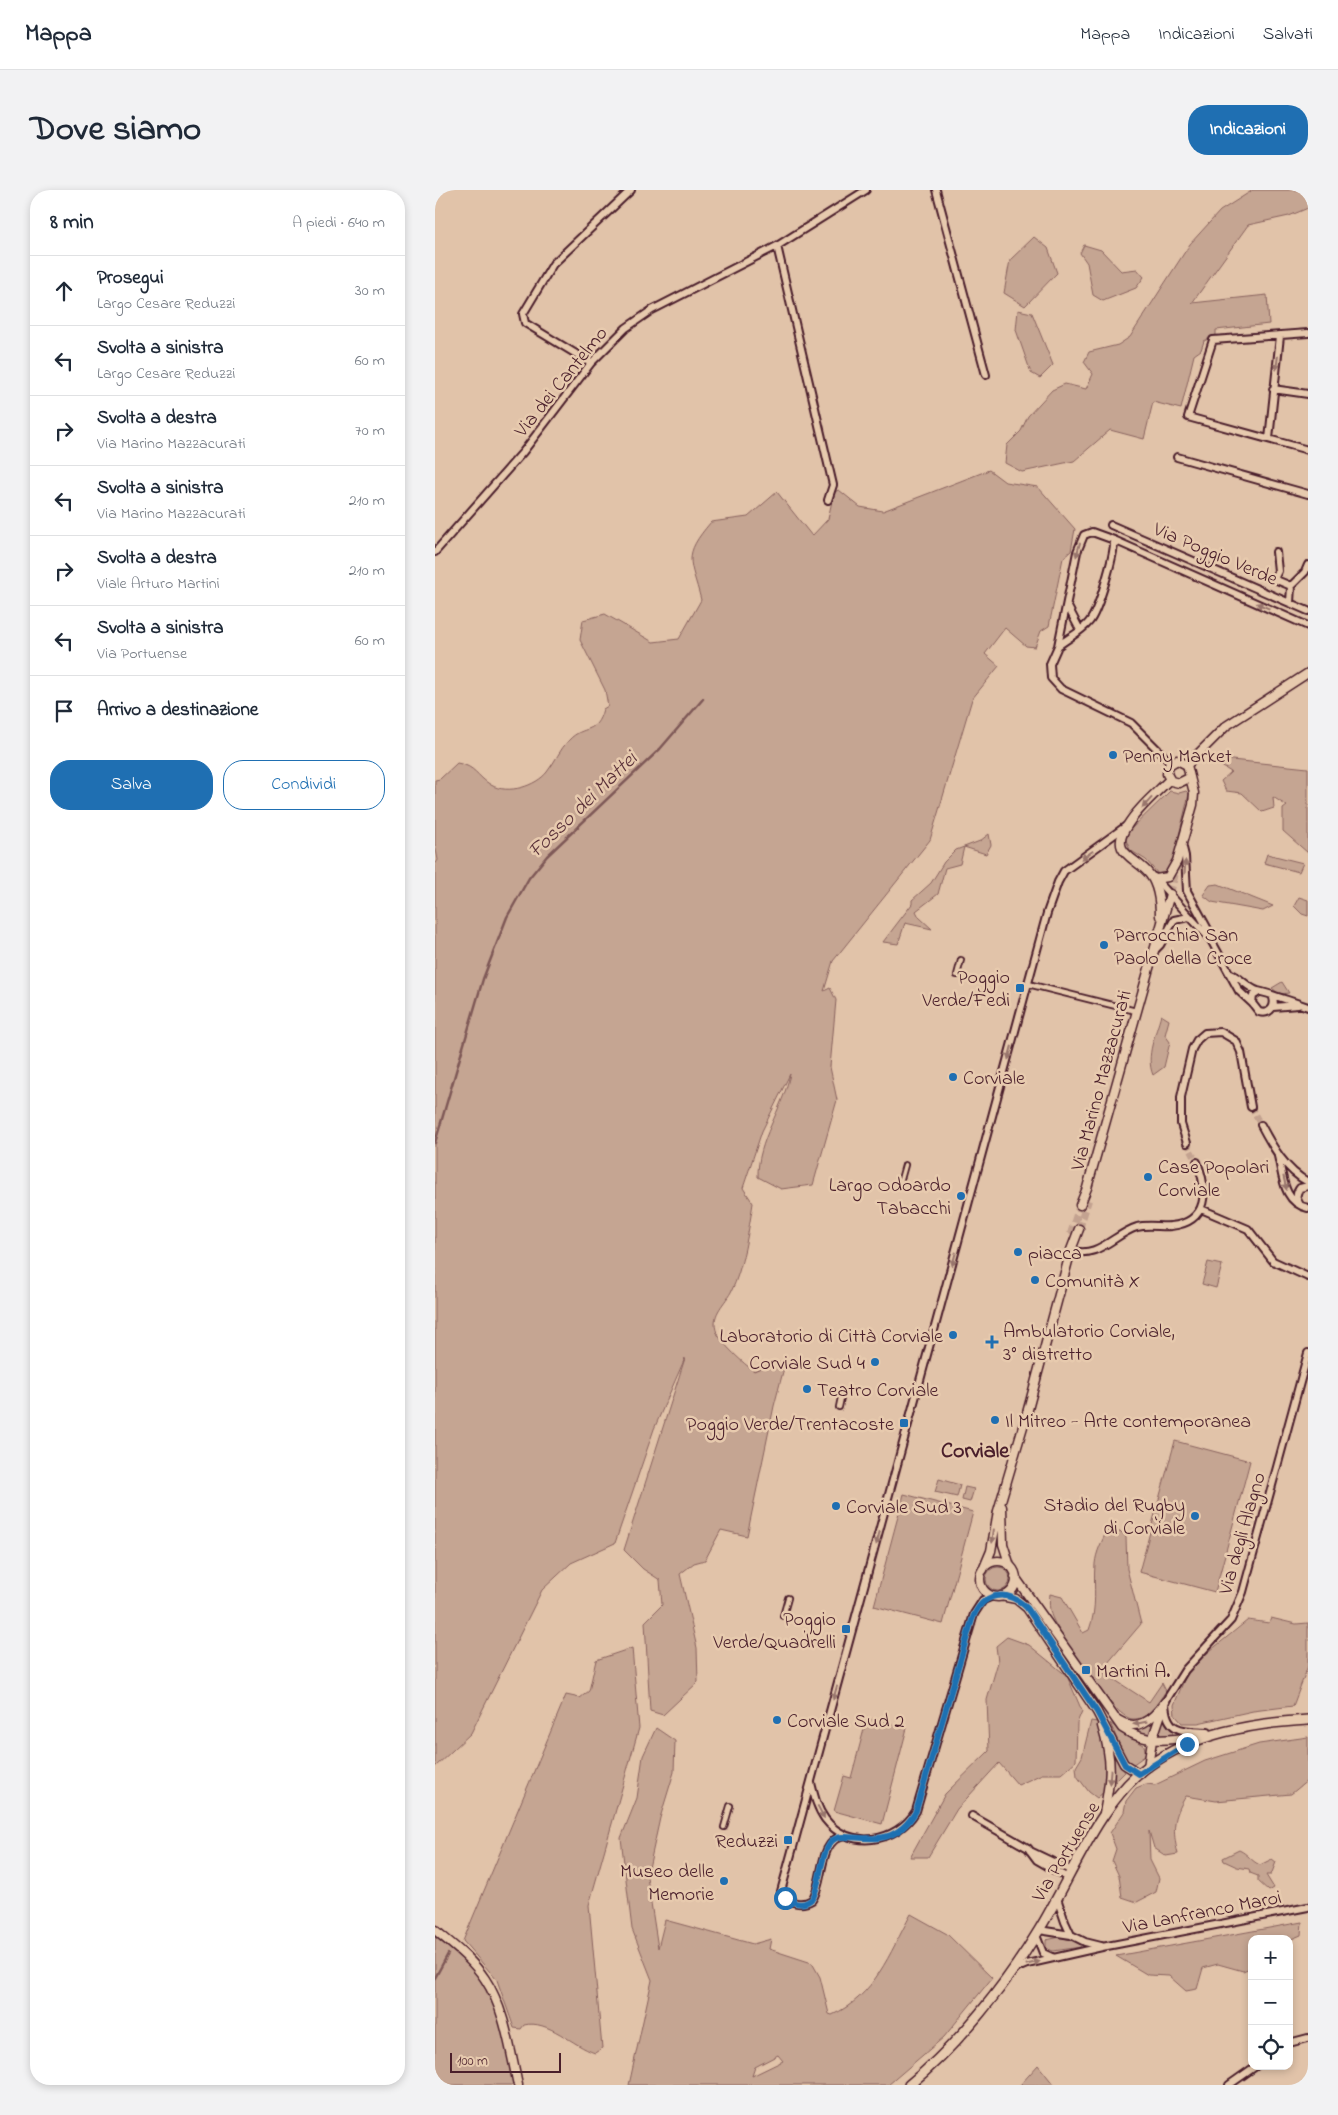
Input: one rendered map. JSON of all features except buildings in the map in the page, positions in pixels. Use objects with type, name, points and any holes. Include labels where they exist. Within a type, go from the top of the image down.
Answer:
[{"type":"main road","name":"Via Portuense","points":[[909,2085],[942,2057],[1010,1972],[1038,1932],[1103,1817],[1139,1774],[1181,1747],[1217,1734],[1272,1722],[1308,1720]]},
{"type":"street","points":[[591,363],[525,323],[523,314],[553,264],[631,190]]},
{"type":"street","name":"Via dei Cantelmo","points":[[435,552],[523,452],[591,363],[626,328],[643,316],[777,246],[865,190]]},
{"type":"street","points":[[936,190],[986,375]]},
{"type":"street","points":[[777,246],[833,485],[828,500]]},
{"type":"street","points":[[1308,333],[1213,340],[1188,417],[1308,450]]},
{"type":"street","points":[[1269,439],[1280,336]]},
{"type":"street","points":[[1273,389],[1308,394]]},
{"type":"street","points":[[1177,458],[1308,494]]},
{"type":"street","name":"Via Poggio Verde","points":[[1111,525],[1308,611]]},
{"type":"street","points":[[1171,763],[1131,723],[1055,684],[1050,676],[1049,667],[1058,646],[1077,552],[1084,535],[1093,532],[1115,540],[1308,626]]},
{"type":"street","points":[[1058,646],[1080,630],[1094,614],[1113,554],[1115,540]]},
{"type":"street","points":[[1276,552],[1278,571],[1274,579],[1291,586]]},
{"type":"street","points":[[1290,603],[1291,586],[1305,572],[1308,565]]},
{"type":"street","points":[[1067,605],[1080,630]]},
{"type":"street","points":[[1187,765],[1226,726],[1308,673]]},
{"type":"street","points":[[1153,877],[1168,878],[1177,862],[1194,795],[1187,765],[1179,760],[1171,763],[1166,771],[1169,780]]},
{"type":"street","points":[[1169,780],[1179,783],[1189,778]]},
{"type":"street","points":[[844,1835],[835,1838],[829,1845],[813,1898],[804,1904],[795,1903],[780,1895],[1047,913],[1060,878],[1067,869],[1126,826],[1169,780]]},
{"type":"street","points":[[1126,826],[1121,841],[1122,849],[1170,894],[1211,940],[1231,974],[1231,979],[1252,1003]]},
{"type":"street","points":[[1182,844],[1185,856],[1187,891],[1210,934],[1211,940]]},
{"type":"street","points":[[1153,877],[1159,900],[1158,930]]},
{"type":"street","name":"Via Marino Mazzacurati","points":[[1080,1205],[1087,1188],[1158,930],[1170,894]]},
{"type":"street","points":[[1152,952],[1160,945],[1174,920],[1189,917]]},
{"type":"street","points":[[957,975],[961,960]]},
{"type":"street","points":[[1231,974],[1259,992],[1266,992],[1272,996],[1306,1006]]},
{"type":"street","points":[[1029,984],[1136,1011]]},
{"type":"street","points":[[1259,992],[1253,996],[1252,1003],[1254,1009],[1261,1013],[1267,1012],[1273,1007],[1285,1005],[1306,1006]]},
{"type":"street","points":[[1272,996],[1273,1007]]},
{"type":"street","points":[[1187,1143],[1181,1124],[1181,1097],[1192,1049],[1197,1040],[1205,1033],[1221,1032],[1236,1041],[1241,1052],[1251,1107]]},
{"type":"street","points":[[1261,1125],[1278,1154],[1295,1174],[1308,1182]]},
{"type":"street","points":[[1278,1154],[1289,1196],[1304,1207]]},
{"type":"street","points":[[1072,1247],[1085,1253],[1099,1249],[1136,1227],[1181,1224],[1189,1221],[1201,1209],[1204,1188],[1197,1162]]},
{"type":"street","points":[[901,1183],[905,1165]]},
{"type":"street","points":[[1304,1207],[1296,1197],[1300,1188],[1308,1186]]},
{"type":"street","name":"Via Marino Mazzacurati","points":[[1087,1188],[1088,1200]]},
{"type":"street","points":[[1201,1209],[1246,1228],[1273,1261],[1308,1277]]},
{"type":"street","points":[[1079,1229],[1072,1247],[996,1518],[991,1551],[983,1570],[981,1584],[985,1590],[997,1596],[1016,1600],[1027,1608],[1097,1712],[1125,1765],[1139,1774]]},
{"type":"street","points":[[1071,1234],[1072,1247]]},
{"type":"street","name":"Via degli Alagno","points":[[1148,1767],[1152,1740],[1165,1702],[1185,1670],[1235,1613],[1245,1585],[1308,1353]]},
{"type":"street","points":[[839,1407],[842,1393]]},
{"type":"street","points":[[1002,1502],[1003,1539],[1015,1577],[1110,1713],[1126,1731],[1152,1740],[1217,1734]]},
{"type":"street","points":[[983,1570],[993,1562],[1002,1562],[1010,1566]]},
{"type":"street","points":[[811,1781],[817,1804],[823,1817],[844,1835],[863,1839],[881,1838],[900,1830],[909,1823],[916,1811],[974,1614],[983,1600],[1010,1591],[1015,1577]]},
{"type":"street","points":[[783,1616],[788,1598]]},
{"type":"street","points":[[1110,1713],[1123,1722],[1141,1724],[1152,1719],[1165,1702]]},
{"type":"street","points":[[1165,1702],[1168,1718],[1175,1728],[1184,1731],[1217,1734]]},
{"type":"street","points":[[1097,1712],[1111,1759],[1109,1786],[1103,1817]]},
{"type":"street","points":[[724,1827],[730,1806]]},
{"type":"street","points":[[972,1816],[1029,1848],[1037,1860],[1070,1875]]},
{"type":"street","points":[[1057,1898],[1071,1935]]},
{"type":"street","name":"Via Lanfranco Maroi","points":[[1010,1972],[1023,1966],[1103,1946],[1308,1907]]},
{"type":"street","points":[[435,1930],[466,1957],[488,1983],[499,2008],[518,2085]]},
{"type":"street","points":[[1038,1932],[1043,1953],[1057,1958]]},
{"type":"street","name":"Via Lanfranco Maroi","points":[[1038,1932],[1071,1935],[1085,1942],[1103,1946]]},
{"type":"street","points":[[1293,2042],[1308,2038]]},
{"type":"street","points":[[1229,2085],[1250,2070]]},
{"type":"shaded area","points":[[1253,190],[1308,190],[1308,208],[1289,216],[1248,225],[1192,303],[1267,295],[1269,324],[1216,330],[1216,335],[1204,341],[1201,350],[1194,355],[1181,409],[1153,402],[1144,439],[1110,430],[1074,461],[1022,472],[1005,463],[1007,445],[1021,431],[1028,416],[1052,390],[1065,384],[1086,389],[1093,374],[1084,362],[1089,352],[1118,345],[1130,337],[1190,244],[1220,211]]},
{"type":"shaded area","points":[[1034,237],[1048,248],[1057,273],[1025,306],[1004,293],[1010,260]]},
{"type":"shaded area","points":[[1084,245],[1101,250],[1121,271],[1137,269],[1144,277],[1136,288],[1103,301],[1093,295],[1087,263],[1080,253]]},
{"type":"shaded area","points":[[1018,310],[1032,313],[1053,365],[1040,378],[1031,373],[1016,330]]},
{"type":"shaded area","points":[[989,470],[1005,482],[1038,487],[1075,529],[1071,551],[1063,558],[1049,626],[1041,631],[1035,647],[1026,646],[1005,628],[985,654],[999,666],[972,699],[930,840],[833,961],[824,991],[830,988],[836,1000],[830,1067],[837,1100],[813,1185],[781,1189],[758,1177],[759,1164],[766,1138],[787,1087],[790,1074],[762,1131],[743,1188],[753,1203],[747,1236],[735,1283],[718,1311],[715,1327],[723,1343],[754,1371],[776,1362],[785,1364],[774,1406],[747,1536],[721,1530],[705,1560],[694,1563],[680,1574],[697,1648],[698,1682],[663,1715],[650,1711],[645,1622],[662,1605],[660,1580],[643,1569],[624,1550],[685,1358],[654,1429],[615,1543],[571,1563],[542,1590],[471,1733],[435,1767],[435,865],[438,860],[435,844],[435,780],[440,779],[457,763],[468,766],[486,782],[498,788],[521,788],[542,777],[569,740],[574,735],[589,729],[597,723],[603,709],[608,706],[605,690],[580,640],[583,620],[605,614],[653,642],[679,639],[701,600],[691,559],[695,543],[711,522],[748,517],[777,492],[812,536],[828,519],[834,492],[839,490],[860,507],[883,511]]},
{"type":"shaded area","points":[[1222,759],[1308,768],[1308,853],[1283,831],[1283,809],[1287,806],[1273,797],[1274,808],[1262,812],[1242,793],[1226,791],[1221,781],[1231,772],[1218,764]]},
{"type":"shaded area","points":[[1170,791],[1179,793],[1186,791],[1189,794],[1171,868],[1169,873],[1159,875],[1146,860],[1130,850],[1126,840],[1129,831]]},
{"type":"shaded area","points":[[989,834],[991,845],[986,854],[964,847],[980,841]]},
{"type":"shaded area","points":[[964,847],[960,864],[945,868],[938,894],[916,911],[919,917],[932,929],[905,923],[898,944],[883,942],[912,904],[912,900],[931,883],[944,862],[956,850]]},
{"type":"shaded area","points":[[1267,854],[1303,863],[1299,872],[1264,863]]},
{"type":"shaded area","points":[[1218,884],[1273,906],[1263,911],[1212,902],[1203,895],[1210,885]]},
{"type":"shaded area","points":[[1299,897],[1308,900],[1308,916],[1302,914],[1294,906]]},
{"type":"shaded area","points":[[1282,982],[1289,993],[1279,994],[1272,988]]},
{"type":"shaded area","points":[[1161,1015],[1169,1020],[1165,1035],[1170,1042],[1164,1067],[1153,1075],[1150,1060],[1154,1037]]},
{"type":"shaded area","points":[[1208,1262],[1222,1265],[1216,1288],[1202,1284]]},
{"type":"shaded area","name":"Stadio del Rugby di Corviale","points":[[1175,1441],[1250,1461],[1215,1592],[1139,1572]]},
{"type":"shaded area","points":[[939,1479],[960,1485],[957,1497],[935,1492]]},
{"type":"shaded area","points":[[965,1487],[974,1489],[970,1502],[962,1500]]},
{"type":"shaded area","points":[[904,1494],[973,1512],[943,1624],[874,1606]]},
{"type":"shaded area","points":[[1107,1531],[1120,1531],[1126,1537],[1127,1569],[1141,1624],[1101,1671],[1149,1702],[1162,1683],[1166,1691],[1148,1714],[1138,1719],[1132,1719],[1123,1715],[1100,1691],[1065,1641],[1052,1617],[1049,1603],[1050,1594],[1062,1597],[1083,1633],[1089,1630],[1094,1605],[1096,1560],[1099,1547]]},
{"type":"shaded area","points":[[998,1567],[1007,1570],[1010,1579],[1007,1588],[998,1591],[989,1588],[986,1579],[989,1570]]},
{"type":"shaded area","points":[[1271,1618],[1296,1624],[1308,1623],[1308,1666],[1293,1706],[1253,1711],[1198,1723],[1182,1723],[1175,1715],[1174,1705],[1189,1668],[1248,1620],[1269,1623]]},
{"type":"shaded area","points":[[1007,1637],[1029,1645],[1067,1676],[1082,1711],[1077,1723],[1076,1761],[1061,1774],[1042,1774],[1018,1785],[999,1763],[957,1809],[928,1857],[910,1857],[945,1794],[989,1751],[987,1700],[998,1662],[996,1646]]},
{"type":"shaded area","points":[[632,1648],[639,1728],[589,1905],[602,2048],[595,2053],[542,2026],[533,2024],[524,2025],[521,2029],[514,2028],[497,1980],[463,1941],[566,1695],[580,1698],[589,1691],[596,1660]]},
{"type":"shaded area","points":[[867,1718],[907,1728],[882,1824],[834,1811],[844,1776],[851,1778]]},
{"type":"shaded area","points":[[1163,1718],[1173,1731],[1172,1735],[1158,1736]]},
{"type":"shaded area","points":[[1091,1721],[1097,1722],[1105,1750],[1105,1791],[1097,1798],[1089,1792],[1077,1776],[1076,1767],[1082,1757]]},
{"type":"shaded area","points":[[1154,1721],[1149,1736],[1133,1732],[1130,1729]]},
{"type":"shaded area","points":[[1110,1723],[1144,1745],[1146,1755],[1132,1765],[1128,1764]]},
{"type":"shaded area","points":[[656,1728],[675,1741],[674,1772],[660,1818],[647,1877],[658,1948],[665,1920],[753,1944],[771,1939],[769,1949],[812,1963],[820,1977],[829,2014],[832,2015],[847,2007],[870,1985],[888,1959],[911,1914],[947,1934],[992,1978],[944,2037],[888,2085],[629,2085],[652,1980],[632,1929],[621,1838],[637,1798],[643,1756]],"holes":[[[778,2055],[783,2061],[752,2076],[755,2067]]]},
{"type":"shaded area","points":[[1308,1737],[1308,1780],[1291,1794],[1216,1801],[1186,1796],[1178,1811],[1174,1831],[1178,1854],[1166,1856],[1154,1848],[1149,1831],[1150,1860],[1159,1878],[1156,1892],[1137,1902],[1122,1897],[1119,1876],[1112,1861],[1116,1849],[1110,1833],[1124,1812],[1126,1801],[1136,1788],[1146,1784],[1155,1785],[1205,1761],[1259,1744]]},
{"type":"shaded area","points":[[1114,1757],[1125,1772],[1115,1782],[1115,1781]]},
{"type":"shaded area","points":[[1239,1850],[1260,1865],[1272,1859],[1276,1862],[1271,1875],[1266,1875],[1274,1888],[1269,1891],[1258,1881],[1258,1876],[1250,1873],[1249,1869],[1237,1867],[1224,1861],[1223,1858]]},
{"type":"shaded area","points":[[1302,1922],[1301,1935],[1293,1938],[1293,1935],[1248,1935],[1248,1969],[1243,1971],[1218,1964],[1203,1968],[1197,1989],[1186,1991],[1169,1976],[1148,1975],[1116,1956]]},
{"type":"shaded area","points":[[435,1937],[468,1965],[485,1985],[495,2006],[515,2085],[435,2085]]},
{"type":"shaded area","points":[[1060,1937],[1078,1942],[1081,1947],[1053,1951],[1046,1948],[1046,1940]]},
{"type":"shaded area","points":[[1038,2065],[1054,2085],[1020,2085]]},
{"type":"waterway","name":"Fosso dei Mattei","points":[[435,1143],[483,979],[507,917],[529,878],[547,856],[660,749],[703,699]]},
{"type":"waterway","points":[[435,1978],[448,1954]]},
{"type":"tunnel","points":[[1170,894],[1177,864]]},
{"type":"tunnel","points":[[1251,1107],[1261,1125]]},
{"type":"tunnel","points":[[1187,1143],[1197,1162]]},
{"type":"tunnel","points":[[1079,1229],[1088,1200]]},
{"type":"tunnel","points":[[1071,1234],[1080,1205]]},
{"type":"place","name":"Penny Market","points":[[1113,755]]},
{"type":"place","name":"Parrocchia San Paolo della Croce","points":[[1104,945]]},
{"type":"place","name":"Poggio Verde/Fedi","points":[[1020,988]]},
{"type":"place","name":"Corviale","points":[[953,1077]]},
{"type":"place","name":"Case Popolari Corviale","points":[[1148,1177]]},
{"type":"place","name":"Largo Odoardo Tabacchi","points":[[961,1196]]},
{"type":"place","name":"piacca","points":[[1018,1252]]},
{"type":"place","name":"Comunità X","points":[[1035,1280]]},
{"type":"place","name":"Laboratorio di Città Corviale","points":[[953,1335]]},
{"type":"place","name":"Ambulatorio Corviale, 3° distretto","points":[[992,1342]]},
{"type":"place","name":"Corviale Sud 4","points":[[875,1362]]},
{"type":"place","name":"Teatro Corviale","points":[[807,1389]]},
{"type":"place","name":"Il Mitreo - Arte contemporanea","points":[[995,1420]]},
{"type":"place","name":"Poggio Verde/Trentacoste","points":[[904,1423]]},
{"type":"place","name":"Corviale Sud 3","points":[[836,1506]]},
{"type":"place","name":"Stadio del Rugby di Corviale","points":[[1195,1516]]},
{"type":"place","name":"Poggio Verde/Quadrelli","points":[[846,1629]]},
{"type":"place","name":"Martini A.","points":[[1086,1670]]},
{"type":"place","name":"Corviale Sud 2","points":[[777,1720]]},
{"type":"place","name":"Reduzzi","points":[[788,1840]]},
{"type":"place","name":"Museo delle Memorie","points":[[724,1881]]},
{"type":"district","name":"Corviale","points":[[975,1449]]},
{"type":"route","points":[[785,1898],[800,1904],[809,1902],[813,1898],[827,1848],[837,1836],[844,1835],[863,1839],[881,1838],[891,1835],[909,1823],[916,1811],[974,1614],[978,1606],[987,1598],[993,1596],[1011,1598],[1027,1608],[1097,1712],[1127,1768],[1139,1774],[1163,1757],[1187,1744]]}]
